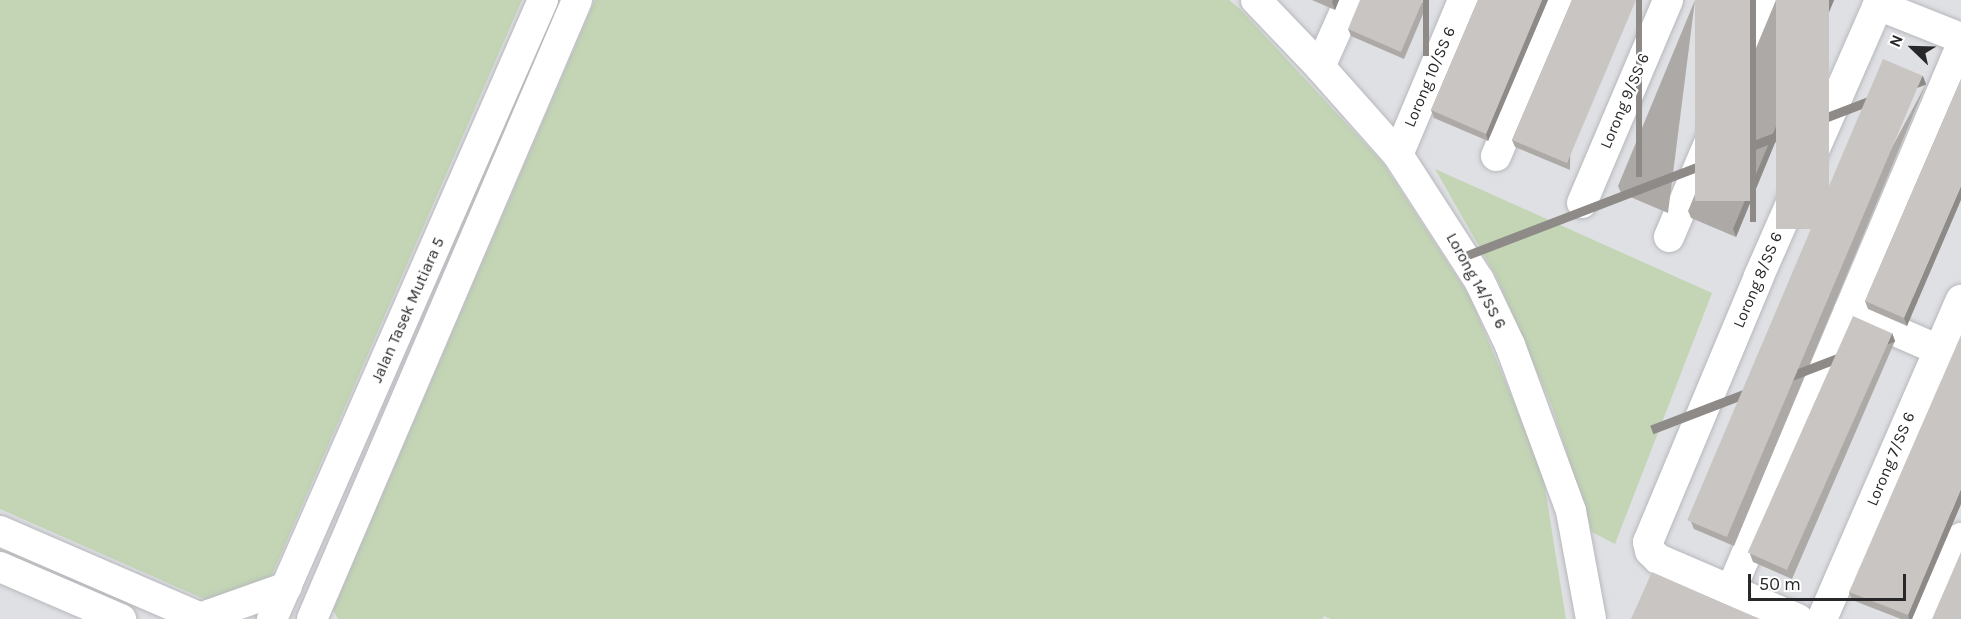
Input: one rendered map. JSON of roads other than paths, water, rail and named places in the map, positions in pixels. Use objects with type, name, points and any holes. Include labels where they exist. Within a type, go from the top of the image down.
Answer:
[{"type":"street","name":"Jalan Tasek Mutiara 5","points":[[272,619],[543,0]]},
{"type":"street","name":"Jalan Tasek Mutiara 5","points":[[317,615],[577,0]]},
{"type":"street","name":"Lorong 14/SS 6","points":[[1256,0],[1320,67],[1398,155],[1479,280],[1510,345],[1571,511],[1591,619]]},
{"type":"street","points":[[1320,67],[1350,0]]},
{"type":"street","name":"Lorong 10/SS 6","points":[[1398,155],[1463,0]]},
{"type":"street","points":[[1496,156],[1563,0]]},
{"type":"street","name":"Lorong 9/SS 6","points":[[1582,203],[1668,0]]},
{"type":"street","points":[[1669,237],[1770,0]]},
{"type":"street","points":[[1879,2],[1961,38]]},
{"type":"street","name":"Lorong 8/SS 6","points":[[1731,590],[1658,559],[1650,551],[1648,542],[1759,276],[1879,2]]},
{"type":"street","points":[[1798,619],[1731,590],[1961,46]]},
{"type":"street","name":"Lorong 7/SS 6","points":[[1822,619],[1961,300]]},
{"type":"street","points":[[1849,311],[1939,351]]},
{"type":"street","points":[[0,531],[202,618],[287,587]]},
{"type":"street","points":[[1927,619],[1961,538]]},
{"type":"street","points":[[0,567],[121,619]]}]
